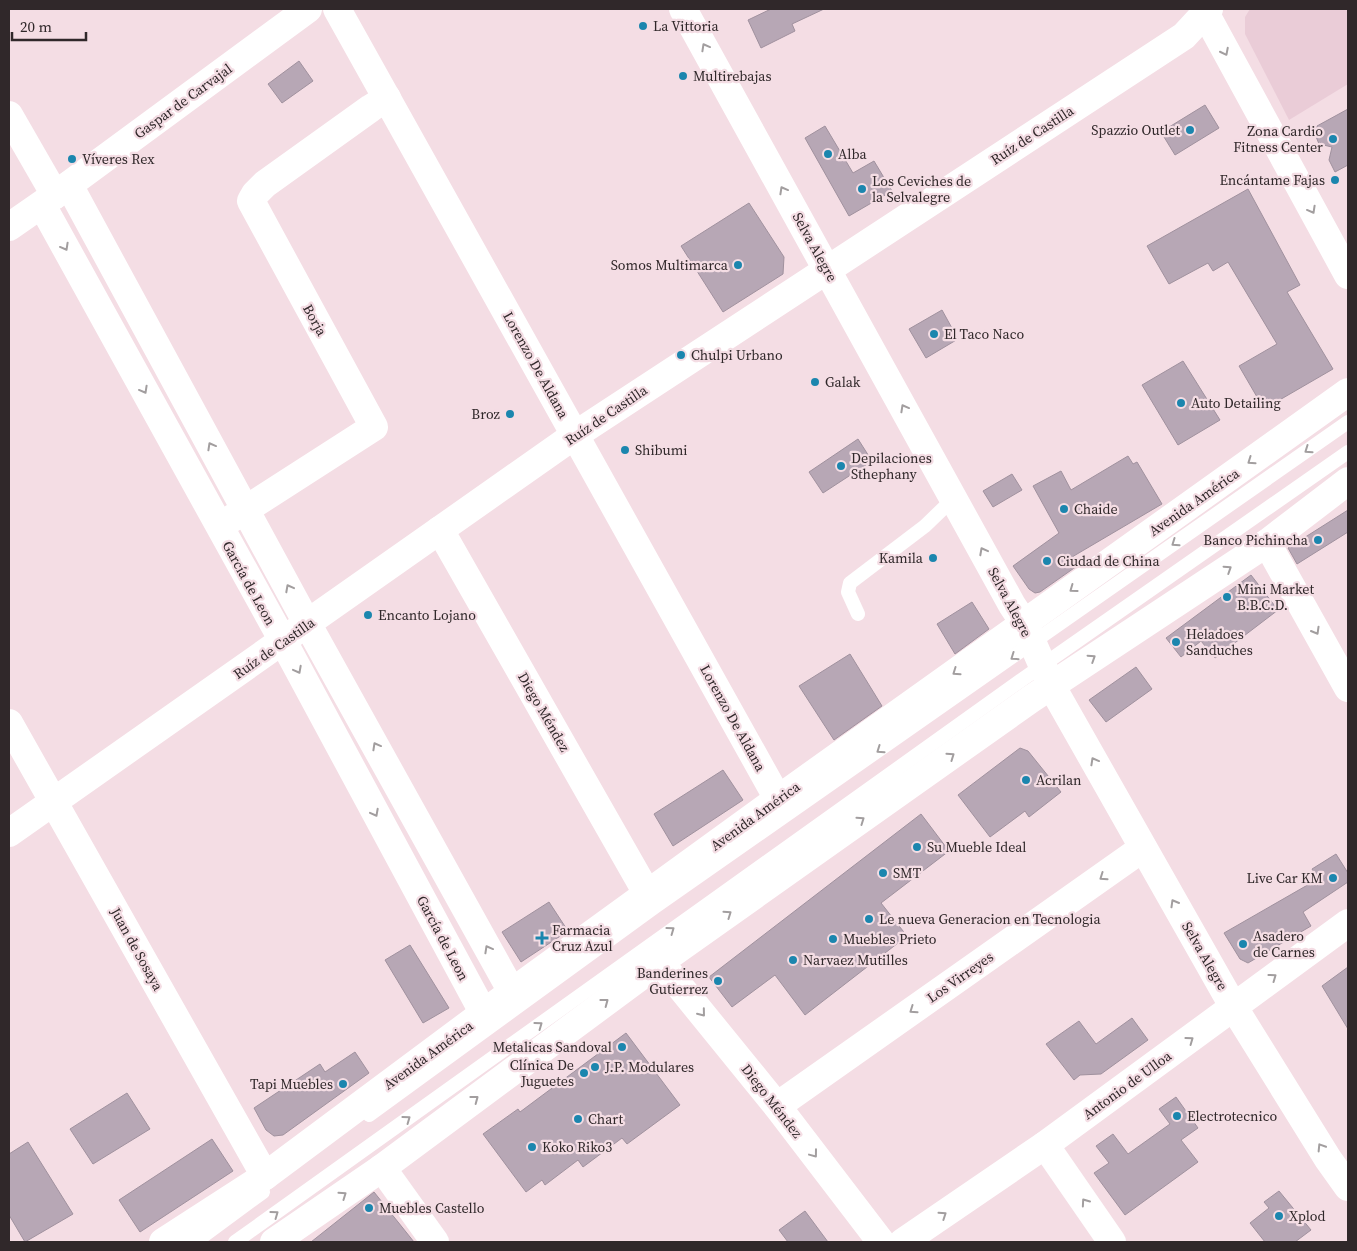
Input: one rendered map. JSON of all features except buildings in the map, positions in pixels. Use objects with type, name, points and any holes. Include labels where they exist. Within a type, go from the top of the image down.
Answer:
[{"type":"street","name":"Gaspar de Carvajal","points":[[9,227],[308,9]]},
{"type":"street","name":"Lorenzo De Aldana","points":[[337,9],[778,799]]},
{"type":"street","name":"Selva Alegre","points":[[683,9],[954,498],[1143,848],[1233,1006],[1328,1159],[1348,1187]]},
{"type":"street","points":[[1206,10],[1348,276]]},
{"type":"street","name":"Ruíz de Castilla","points":[[9,833],[575,435],[1184,36],[1206,10]]},
{"type":"street","name":"Borja","points":[[219,527],[374,427],[252,201],[255,194],[265,184],[387,98]]},
{"type":"street","points":[[9,115],[55,195],[246,509],[512,992]]},
{"type":"street","name":"García de Leon","points":[[55,195],[219,527],[283,641],[484,1014]]},
{"type":"street","name":"Avenida América","points":[[274,1242],[382,1168],[660,962],[1038,654],[1348,392]]},
{"type":"street","name":"Avenida América","points":[[163,1242],[265,1176],[512,992],[778,799],[1038,654],[1267,543],[1348,481]]},
{"type":"street","name":"Diego Méndez","points":[[440,530],[648,894]]},
{"type":"street","points":[[1267,543],[1348,688]]},
{"type":"street","name":"Juan de Sosaya","points":[[9,723],[265,1176]]},
{"type":"street","name":"Los Virreyes","points":[[777,1106],[1143,848]]},
{"type":"street","name":"Antonio de Ulloa","points":[[903,1242],[1045,1145],[1348,923]]},
{"type":"street","name":"Diego Méndez","points":[[660,962],[777,1106],[881,1242]]},
{"type":"street","points":[[1045,1145],[1112,1242]]},
{"type":"street","points":[[382,1168],[434,1242]]},
{"type":"lane","points":[[235,1242],[1038,654],[1348,422]]},
{"type":"lane","points":[[195,1242],[656,906],[1348,452]]},
{"type":"lane","points":[[858,614],[848,592],[850,583],[925,526],[954,498]]},
{"type":"shaded area","points":[[1250,9],[1348,9],[1348,84],[1289,120],[1245,34],[1245,17]]},
{"type":"place","name":"La Vittoria","points":[[643,26]]},
{"type":"place","name":"Multirebajas","points":[[683,76]]},
{"type":"place","name":"Spazzio Outlet","points":[[1190,130]]},
{"type":"place","name":"Zona Cardio Fitness Center","points":[[1333,139]]},
{"type":"place","name":"Alba","points":[[828,154]]},
{"type":"place","name":"Víveres Rex","points":[[72,159]]},
{"type":"place","name":"Encántame Fajas","points":[[1335,180]]},
{"type":"place","name":"Los Ceviches de la Selvalegre","points":[[862,189]]},
{"type":"place","name":"Somos Multimarca","points":[[738,265]]},
{"type":"place","name":"El Taco Naco","points":[[934,334]]},
{"type":"place","name":"Chulpi Urbano","points":[[681,355]]},
{"type":"place","name":"Galak","points":[[815,382]]},
{"type":"place","name":"Auto Detailing","points":[[1181,403]]},
{"type":"place","name":"Broz","points":[[510,414]]},
{"type":"place","name":"Shibumi","points":[[625,450]]},
{"type":"place","name":"Depilaciones Sthephany","points":[[841,466]]},
{"type":"place","name":"Chaide","points":[[1064,509]]},
{"type":"place","name":"Banco Pichincha","points":[[1318,540]]},
{"type":"place","name":"Kamila","points":[[933,558]]},
{"type":"place","name":"Ciudad de China","points":[[1047,561]]},
{"type":"place","name":"Mini Market B.B.C.D.","points":[[1227,597]]},
{"type":"place","name":"Encanto Lojano","points":[[368,615]]},
{"type":"place","name":"Heladoes Sanduches","points":[[1176,642]]},
{"type":"place","name":"Acrilan","points":[[1026,780]]},
{"type":"place","name":"Su Mueble Ideal","points":[[917,847]]},
{"type":"place","name":"SMT","points":[[883,873]]},
{"type":"place","name":"Live Car KM","points":[[1333,878]]},
{"type":"place","name":"Le nueva Generacion en Tecnologia","points":[[869,919]]},
{"type":"place","name":"Farmacia Cruz Azul","points":[[542,938]]},
{"type":"place","name":"Muebles Prieto","points":[[833,939]]},
{"type":"place","name":"Asadero de Carnes","points":[[1243,944]]},
{"type":"place","name":"Narvaez Mutilles","points":[[793,960]]},
{"type":"place","name":"Banderines Gutierrez","points":[[718,981]]},
{"type":"place","name":"Metalicas Sandoval","points":[[622,1047]]},
{"type":"place","name":"J.P. Modulares","points":[[595,1067]]},
{"type":"place","name":"Clínica De Juguetes","points":[[584,1073]]},
{"type":"place","name":"Tapi Muebles","points":[[343,1084]]},
{"type":"place","name":"Electrotecnico","points":[[1177,1116]]},
{"type":"place","name":"Chart","points":[[578,1119]]},
{"type":"place","name":"Koko Riko3","points":[[532,1147]]},
{"type":"place","name":"Muebles Castello","points":[[369,1208]]},
{"type":"place","name":"Xplod","points":[[1279,1216]]}]
